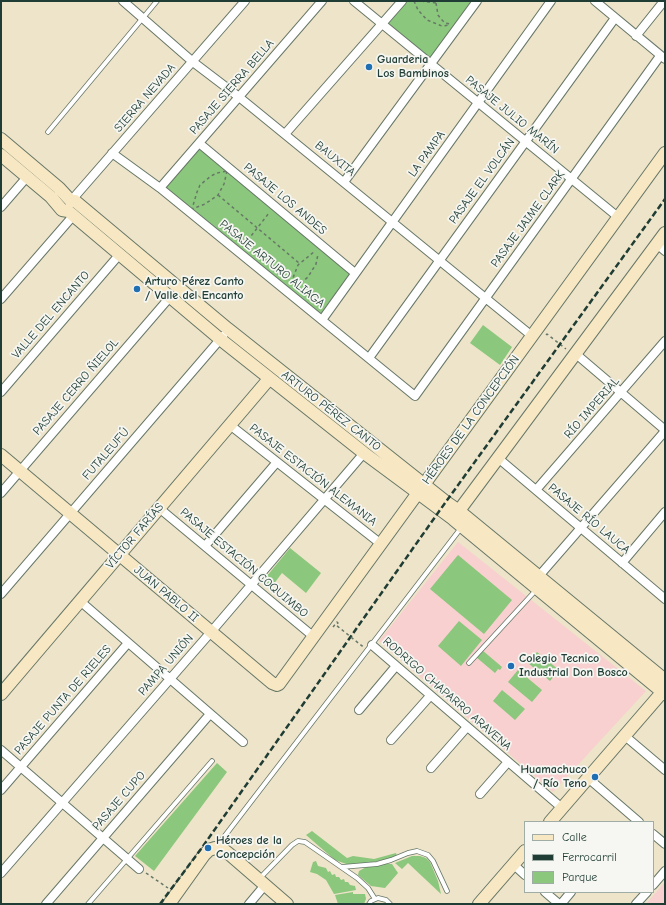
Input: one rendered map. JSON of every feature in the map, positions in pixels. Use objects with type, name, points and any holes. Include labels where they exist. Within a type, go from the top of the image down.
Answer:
[{"type":"street","name":"BAUXITA","points":[[123,1],[192,62],[239,96],[485,298],[539,335]]},
{"type":"street","name":"SIERRA NEVADA","points":[[1,299],[68,213],[71,201],[245,1]]},
{"type":"street","name":"PASAJE SIERRA BELLA","points":[[160,188],[322,1]]},
{"type":"street","name":"PASAJE JULIO MARÍN","points":[[354,1],[618,217]]},
{"type":"street","points":[[286,134],[402,1]]},
{"type":"street","points":[[344,182],[476,1]]},
{"type":"street","name":"LA PAMPA","points":[[322,320],[551,1]]},
{"type":"street","points":[[594,1],[663,58]]},
{"type":"street","points":[[636,36],[664,1]]},
{"type":"street","name":"PASAJE EL VOLCÁN","points":[[369,358],[616,18]]},
{"type":"street","name":"PASAJE JAIME CLARK","points":[[415,396],[572,179],[663,58]]},
{"type":"street","name":"ARTURO PÉREZ CANTO","points":[[1,139],[59,188],[71,201],[75,201],[421,489],[539,576],[664,689]]},
{"type":"street","name":"PASAJE LOS ANDES","points":[[199,143],[356,273]]},
{"type":"street","name":"PASAJE ARTURO ALIAGA","points":[[112,153],[160,188],[415,396]]},
{"type":"street","name":"HÉROES DE LA CONCEPCIÓN","points":[[277,685],[282,683],[421,489],[539,335],[618,217],[665,153]]},
{"type":"street","name":"ARTURO PÉREZ CANTO","points":[[1,155],[68,213],[120,254],[269,379],[364,453],[421,489]]},
{"type":"street","points":[[1,207],[27,177]]},
{"type":"street","points":[[461,519],[498,458],[576,354],[661,248],[665,233]]},
{"type":"street","name":"VALLE DEL ENCANTO","points":[[1,392],[120,254]]},
{"type":"street","name":"PASAJE CERRO ÑIELOL","points":[[1,493],[170,297]]},
{"type":"street","name":"FUTALEUFÚ","points":[[1,594],[228,329]]},
{"type":"street","name":"RÍO IMPERIAL","points":[[536,490],[665,341]]},
{"type":"street","points":[[539,576],[665,430],[576,354]]},
{"type":"street","name":"VÍCTOR FARÍAS","points":[[1,694],[269,379]]},
{"type":"street","name":"PASAJE ESTACIÓN ALEMANIA","points":[[230,425],[381,544]]},
{"type":"street","name":"PAMPA UNIÓN","points":[[1,873],[211,632],[364,453]]},
{"type":"street","name":"JUAN PABLO II","points":[[1,455],[272,683],[277,685]]},
{"type":"street","name":"PASAJE RÍO LAUCA","points":[[498,458],[664,597]]},
{"type":"street","points":[[205,546],[277,462]]},
{"type":"street","name":"PASAJE ESTACIÓN COQUIMBO","points":[[159,508],[314,638]]},
{"type":"street","points":[[622,563],[665,512]]},
{"type":"street","name":"ARTURO PÉREZ CANTO","points":[[461,519],[537,589],[664,689]]},
{"type":"street","points":[[80,601],[243,742]]},
{"type":"street","name":"PASAJE PUNTA DE RIELES","points":[[1,790],[128,643]]},
{"type":"street","name":"RODRIGO CHAPARRO ARAVENA","points":[[368,644],[396,666],[562,808]]},
{"type":"street","points":[[359,710],[396,666]]},
{"type":"street","points":[[551,821],[664,689]]},
{"type":"street","points":[[391,740],[430,696]]},
{"type":"street","name":"PASAJE CUPO","points":[[46,904],[210,714]]},
{"type":"street","points":[[431,768],[467,727]]},
{"type":"street","points":[[625,736],[665,770]]},
{"type":"street","points":[[1,750],[139,869]]},
{"type":"street","points":[[480,794],[508,762]]},
{"type":"street","points":[[588,778],[635,821]]},
{"type":"street","points":[[654,835],[665,844]]},
{"type":"street","points":[[169,904],[204,855],[209,850],[215,848],[224,850],[287,904]]},
{"type":"street","points":[[479,904],[524,852]]},
{"type":"street","points":[[513,864],[524,874]]},
{"type":"street","points":[[654,884],[665,871]]},
{"type":"street","points":[[249,904],[262,882]]},
{"type":"street","points":[[546,893],[560,904],[570,893]]},
{"type":"street","points":[[638,903],[646,893]]},
{"type":"lane","points":[[48,132],[157,1]]},
{"type":"lane","points":[[215,848],[461,519]]},
{"type":"lane","points":[[469,662],[537,589]]},
{"type":"lane","points":[[88,904],[212,762]]},
{"type":"lane","points":[[262,882],[292,845],[298,842],[305,842],[357,878],[368,888],[375,899]]},
{"type":"lane","points":[[342,867],[377,864],[417,851],[428,855],[433,861],[447,891]]},
{"type":"lane","points":[[369,904],[375,899],[382,898],[390,904]]},
{"type":"path","points":[[414,1],[418,10],[427,20],[442,26],[452,25]]},
{"type":"path","points":[[422,1],[437,2],[438,15],[445,23],[452,25]]},
{"type":"path","points":[[449,30],[455,21]]},
{"type":"path","points":[[221,166],[232,175]]},
{"type":"path","points":[[192,209],[205,204],[218,195],[224,184],[227,171]]},
{"type":"path","points":[[192,209],[200,185],[211,176],[227,171]]},
{"type":"path","points":[[218,195],[299,264]]},
{"type":"path","points":[[187,205],[192,209]]},
{"type":"path","points":[[241,249],[273,209]]},
{"type":"path","points":[[291,285],[299,264],[317,250]]},
{"type":"path","points":[[294,288],[308,277],[316,264],[318,254]]},
{"type":"path","points":[[539,335],[547,334],[567,350],[570,348],[572,349],[570,352],[576,354]]},
{"type":"path","points":[[333,627],[337,622],[338,623],[336,625],[362,646],[368,644]]},
{"type":"path","points":[[139,869],[176,893]]},
{"type":"shaded area","name":"Colegio Tecnico Industrial Don Bosco","points":[[458,542],[646,691],[553,792],[379,641]]},
{"type":"shaded area","points":[[665,882],[665,904],[646,904]]},
{"type":"green space","points":[[404,1],[473,1],[430,60],[385,22]]},
{"type":"green space","points":[[200,146],[352,271],[319,316],[164,187]]},
{"type":"green space","points":[[483,325],[512,347],[500,365],[470,343]]},
{"type":"green space","points":[[290,548],[321,573],[306,593],[282,573],[270,589],[262,582]]},
{"type":"green space","points":[[458,555],[512,600],[484,634],[430,589]]},
{"type":"green space","points":[[459,621],[482,640],[461,666],[438,646]]},
{"type":"green space","points":[[482,650],[502,667],[500,670],[498,669],[495,673],[476,657]]},
{"type":"green space","points":[[537,652],[559,670],[550,681],[528,663]]},
{"type":"green space","points":[[518,670],[542,690],[532,702],[508,682]]},
{"type":"green space","points":[[502,690],[525,709],[515,720],[493,701]]},
{"type":"green space","points":[[217,763],[227,772],[154,871],[135,856]]},
{"type":"green space","points":[[312,831],[347,858],[353,856],[374,859],[396,853],[397,856],[389,860],[349,865],[335,860],[306,835]]},
{"type":"green space","points":[[412,856],[426,858],[430,862],[438,881],[441,894],[408,863],[402,869],[395,863]]},
{"type":"green space","points":[[316,861],[318,866],[326,868],[328,872],[330,871],[332,875],[335,874],[336,877],[339,877],[341,880],[344,879],[345,882],[355,886],[356,890],[334,894],[326,880],[317,874],[310,872],[313,862]]},
{"type":"green space","points":[[392,864],[398,873],[385,888],[371,886],[358,875],[359,871],[368,866]]},
{"type":"green space","points":[[353,892],[353,894],[365,894],[366,899],[364,904],[338,904],[335,895]]},
{"type":"railway","points":[[160,904],[201,849],[440,510],[665,199]]},
{"type":"place","name":"Guarderia Los Bambinos","points":[[369,67]]},
{"type":"place","name":"Arturo Pérez Canto / Valle del Encanto","points":[[137,289]]},
{"type":"place","name":"Colegio Tecnico Industrial Don Bosco","points":[[511,666]]},
{"type":"place","name":"Huamachuco / Río Teno","points":[[595,777]]},
{"type":"place","name":"Héroes de la Concepción","points":[[208,848]]}]
